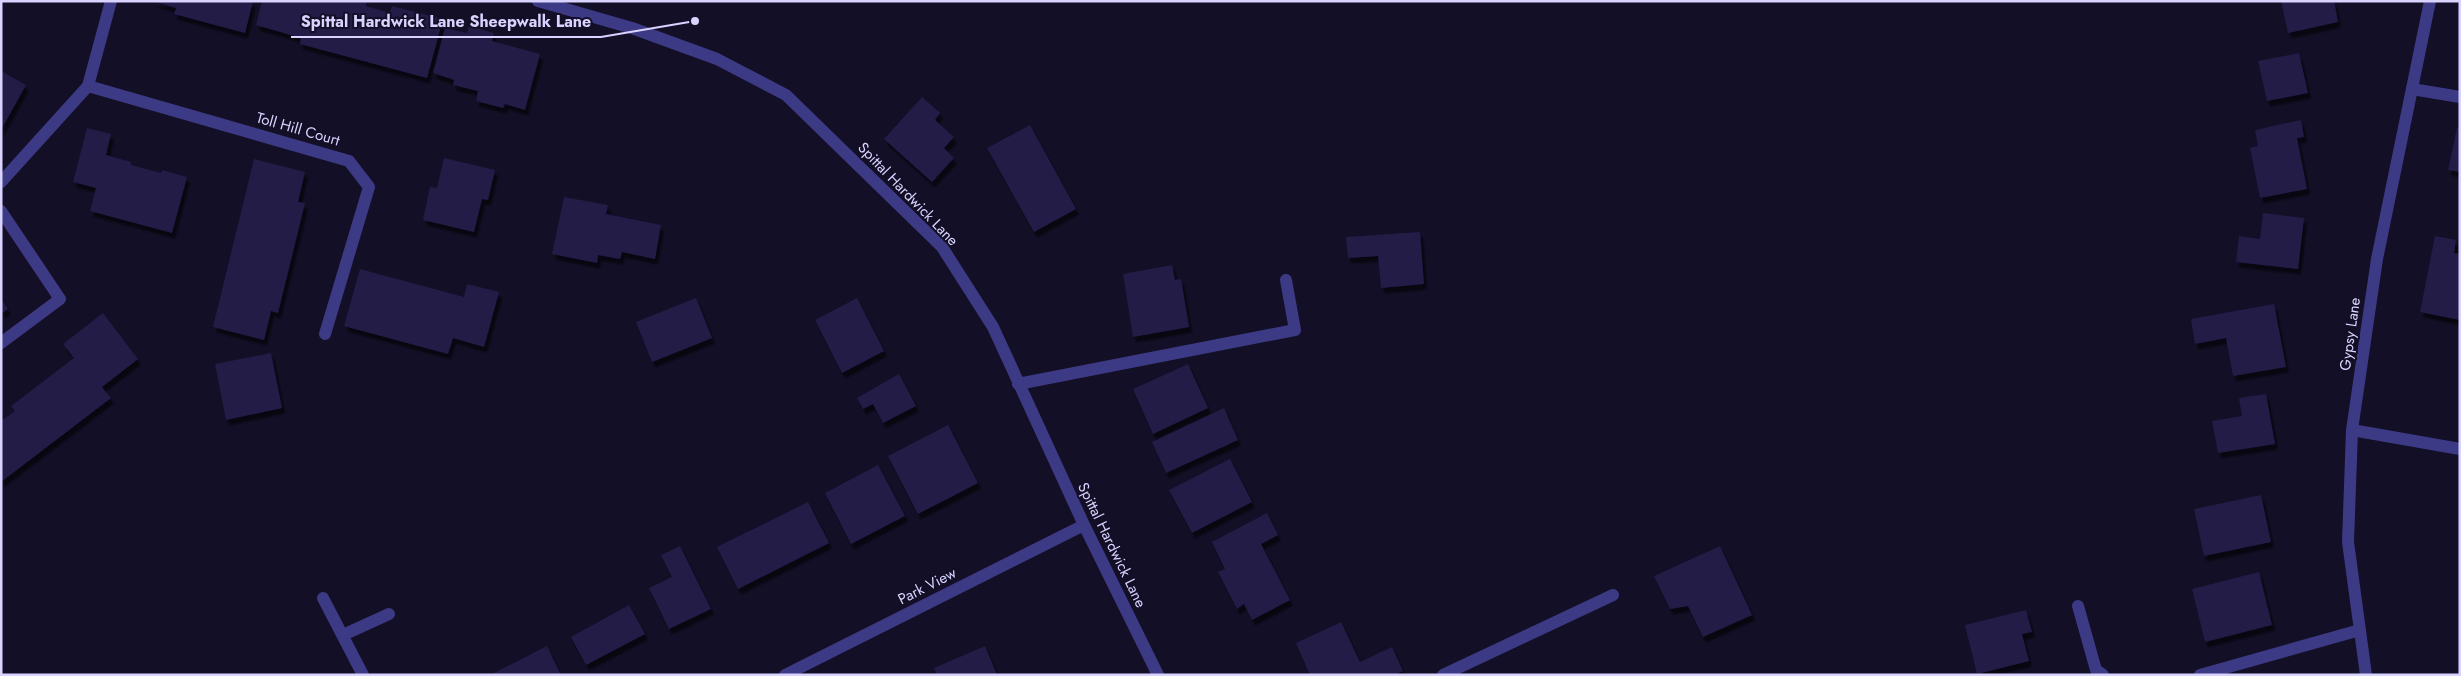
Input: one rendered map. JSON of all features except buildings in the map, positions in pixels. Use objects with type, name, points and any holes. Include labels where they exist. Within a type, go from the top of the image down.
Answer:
[{"type":"street","points":[[1,182],[88,86],[111,1]]},
{"type":"street","name":"Spittal Hardwick Lane","points":[[538,1],[632,28],[708,56],[786,95],[942,247],[993,327],[1084,525],[1158,675]]},
{"type":"street","name":"Gypsy Lane","points":[[2366,675],[2348,542],[2352,430],[2377,259],[2430,1]]},
{"type":"street","name":"Toll Hill Court","points":[[88,86],[349,161],[369,187],[325,334]]},
{"type":"street","points":[[2412,89],[2460,97]]},
{"type":"street","points":[[1,210],[60,299],[1,343]]},
{"type":"street","points":[[1018,384],[1295,330],[1286,280]]},
{"type":"street","points":[[2352,430],[2460,448]]},
{"type":"street","name":"Park View","points":[[785,675],[1084,525]]},
{"type":"street","points":[[1443,675],[1613,595]]},
{"type":"street","points":[[323,598],[363,675]]},
{"type":"street","points":[[2078,606],[2096,670],[2103,675]]},
{"type":"street","points":[[343,635],[389,614]]},
{"type":"street","points":[[2200,675],[2360,630]]},
{"type":"place","name":"Spittal Hardwick Lane Sheepwalk Lane","points":[[695,21]]}]
